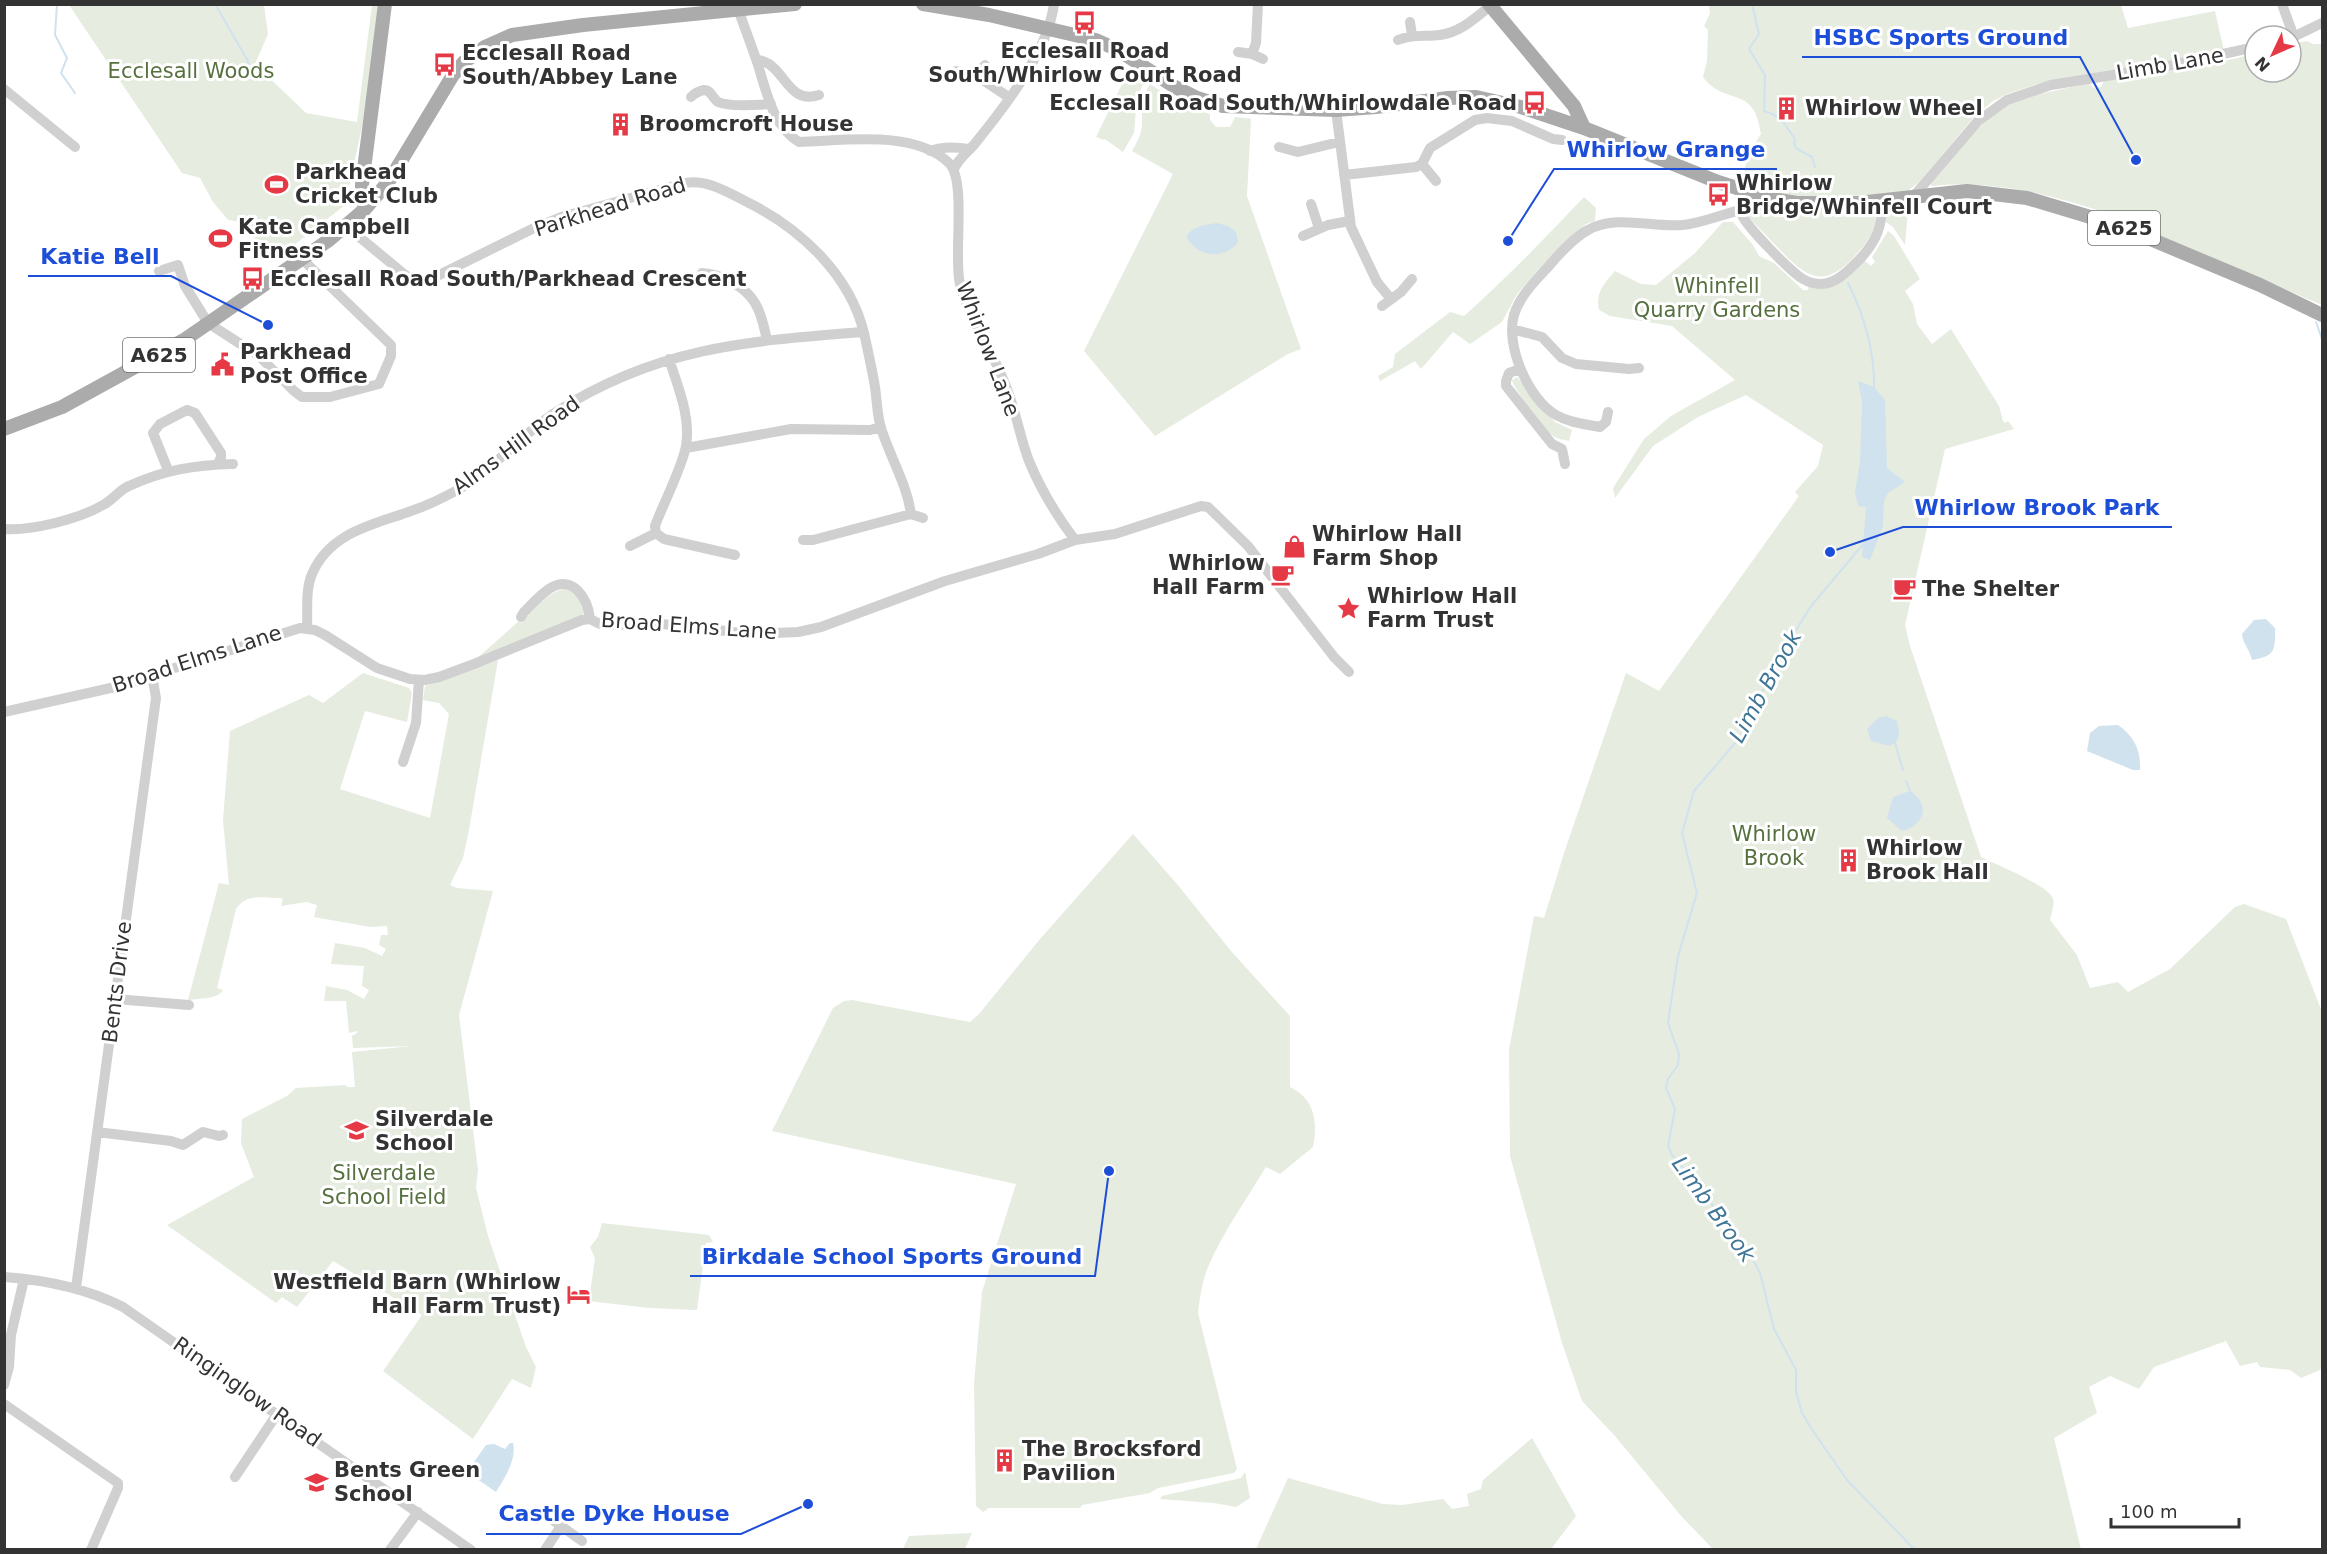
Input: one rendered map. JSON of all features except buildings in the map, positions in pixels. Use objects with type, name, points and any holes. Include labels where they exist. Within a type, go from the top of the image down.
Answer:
[{"type":"main road","points":[[365,209],[362,199],[363,182],[385,4]]},
{"type":"main road","name":"A625","points":[[4,429],[92,393],[184,340],[346,226],[365,209],[389,181],[453,75],[464,62],[499,39],[527,32],[795,4]]},
{"type":"main road","name":"A625","points":[[923,4],[1049,27],[1096,40],[1118,50],[1175,87],[1197,98],[1223,106],[1336,110],[1476,97],[1521,107],[1584,128],[1744,192],[1797,203],[1882,201],[1951,192],[1983,192],[2027,198],[2117,225],[2260,285],[2322,315]]},
{"type":"main road","points":[[1489,5],[1574,106],[1584,128]]},
{"type":"main road","points":[[363,182],[376,185],[389,181]]},
{"type":"main road","points":[[346,226],[363,182]]},
{"type":"street","points":[[738,9],[771,104],[784,129],[799,142],[842,138],[875,139],[920,146],[948,162],[954,169],[959,157],[969,149],[1010,98],[1044,40],[1054,4]]},
{"type":"street","points":[[1238,52],[1258,57],[1256,43],[1258,4]]},
{"type":"street","points":[[2282,4],[2288,24]]},
{"type":"street","points":[[1398,40],[1412,35],[1442,35],[1456,30],[1467,25],[1489,5]]},
{"type":"street","points":[[1410,22],[1412,35]]},
{"type":"street","points":[[2303,32],[2322,23]]},
{"type":"street","name":"Limb Lane","points":[[1913,197],[1977,121],[1994,108],[2014,98],[2061,83],[2168,66],[2243,50]]},
{"type":"street","points":[[756,58],[770,64],[786,85],[793,90],[803,95],[819,95]]},
{"type":"street","points":[[977,75],[985,65]]},
{"type":"street","points":[[956,71],[977,75],[1010,98]]},
{"type":"street","points":[[4,89],[75,147]]},
{"type":"street","points":[[691,97],[704,90],[708,91],[718,102],[726,104],[771,104]]},
{"type":"street","points":[[1336,110],[1349,221],[1377,282],[1391,299]]},
{"type":"street","points":[[1344,174],[1416,167],[1422,164],[1430,148],[1475,120],[1487,118],[1512,121],[1555,143]]},
{"type":"street","points":[[1279,147],[1298,152],[1340,142]]},
{"type":"street","points":[[930,151],[937,148],[956,147],[969,149]]},
{"type":"street","points":[[1422,164],[1436,181]]},
{"type":"street","name":"Whirlow Lane","points":[[954,169],[959,216],[959,281],[965,301],[1004,380],[1029,461],[1050,506],[1075,540]]},
{"type":"street","name":"Parkhead Road","points":[[346,226],[412,280],[426,280],[561,217],[656,190],[701,182],[754,206],[795,232],[814,248],[841,283],[851,301],[863,332],[881,427],[906,490],[911,514]]},
{"type":"street","points":[[1744,192],[1741,210],[1744,218],[1787,267],[1802,279],[1820,284],[1834,280],[1849,270],[1874,243],[1881,225],[1882,201]]},
{"type":"street","points":[[1311,204],[1319,228]]},
{"type":"street","points":[[1608,412],[1606,422],[1600,427],[1569,421],[1554,414],[1534,392],[1520,369],[1514,353],[1512,329],[1518,305],[1571,242],[1588,230],[1617,223],[1685,225],[1741,210]]},
{"type":"street","points":[[1303,236],[1319,228],[1349,221]]},
{"type":"street","points":[[159,271],[178,265],[185,286],[208,323],[259,356],[302,397],[330,397],[379,384],[391,356],[391,345],[301,258]]},
{"type":"street","points":[[702,273],[725,279],[753,299],[760,313],[766,340]]},
{"type":"street","points":[[1382,306],[1407,287],[1412,279]]},
{"type":"street","points":[[1512,329],[1542,337],[1562,358],[1576,364],[1639,368]]},
{"type":"street","name":"Alms Hill Road","points":[[308,628],[308,590],[312,575],[328,549],[341,538],[359,529],[423,507],[459,489],[484,473],[553,414],[579,398],[625,376],[669,359],[712,348],[766,340],[863,332]]},
{"type":"street","points":[[669,359],[684,406],[686,448],[655,525],[656,533],[664,539],[735,555]]},
{"type":"street","points":[[1520,369],[1509,373],[1506,386],[1552,444],[1562,449],[1565,464]]},
{"type":"street","points":[[168,470],[153,433],[160,424],[187,410],[195,413],[221,453],[218,464]]},
{"type":"street","points":[[686,448],[791,429],[870,430],[881,427]]},
{"type":"street","points":[[4,529],[23,529],[86,514],[106,504],[126,487],[168,470],[233,464]]},
{"type":"street","name":"Broad Elms Lane","points":[[4,712],[115,687],[292,629],[308,628],[325,635],[377,668],[419,680],[439,677],[571,623],[590,619],[600,624],[673,625],[747,634],[798,632],[821,627],[945,581],[1038,554],[1075,540],[1115,534],[1201,506],[1208,507],[1248,546],[1334,657],[1349,672]]},
{"type":"street","points":[[803,540],[813,540],[911,514],[923,518]]},
{"type":"street","points":[[630,546],[656,533]]},
{"type":"street","points":[[521,617],[550,588],[566,584],[580,590],[589,606],[590,619]]},
{"type":"street","name":"Bents Drive","points":[[76,1288],[156,698],[152,675]]},
{"type":"street","points":[[403,762],[416,723],[419,680]]},
{"type":"street","points":[[115,999],[189,1005]]},
{"type":"street","points":[[97,1132],[171,1141],[183,1145],[203,1132],[223,1135]]},
{"type":"street","name":"Ringinglow Road","points":[[4,1277],[76,1288],[104,1297],[137,1316],[471,1550]]},
{"type":"street","points":[[4,1385],[9,1367],[11,1335],[24,1279]]},
{"type":"street","points":[[4,1404],[118,1484],[91,1550]]},
{"type":"street","points":[[235,1477],[277,1414]]},
{"type":"street","points":[[390,1550],[418,1512]]},
{"type":"street","points":[[545,1550],[558,1524],[582,1541]]},
{"type":"green space","name":"Ecclesall Woods","points":[[69,5],[264,5],[268,34],[255,64],[306,113],[357,122],[372,5],[381,5],[363,122],[345,205],[280,256],[273,259],[269,251],[236,221],[228,220],[213,202],[200,178],[182,173]]},
{"type":"green space","points":[[1709,5],[2121,5],[2128,28],[2215,11],[2224,51],[2034,85],[2007,94],[1993,101],[1974,117],[1919,182],[1904,194],[1847,196],[1838,199],[1795,197],[1740,186],[1749,153],[1761,134],[1757,118],[1745,101],[1720,91],[1703,77],[1707,61],[1708,30],[1704,26],[1710,13]]},
{"type":"green space","points":[[2303,42],[2322,44],[2322,305],[2085,206],[1999,187],[1932,186],[1930,184],[1986,121],[1996,112],[2017,101],[2089,83],[2094,88],[2101,87],[2104,81],[2197,67],[2243,57],[2243,84],[2303,84]]},
{"type":"green space","points":[[1128,72],[1144,83],[1137,96],[1134,133],[1123,152],[1105,139],[1096,137]]},
{"type":"green space","points":[[1150,84],[1184,106],[1210,114],[1210,120],[1216,127],[1230,127],[1235,117],[1251,119],[1247,196],[1301,349],[1288,354],[1155,436],[1084,351],[1173,174],[1132,151],[1141,131],[1143,103]]},
{"type":"green space","points":[[1584,197],[1596,208],[1595,221],[1586,224],[1535,273],[1517,294],[1502,322],[1470,344],[1453,332],[1421,369],[1415,361],[1380,381],[1378,376],[1393,367],[1395,354],[1450,312],[1464,316],[1511,272]]},
{"type":"green space","points":[[1754,200],[1871,210],[1876,214],[1876,221],[1866,243],[1843,268],[1833,274],[1816,276],[1807,273],[1790,260],[1745,214],[1745,206]]},
{"type":"green space","points":[[1909,204],[1913,206],[1908,210],[1905,245],[1893,227],[1886,222],[1890,210]]},
{"type":"green space","name":"Whirlow Brook","points":[[1723,222],[1733,222],[1753,245],[1759,256],[1774,263],[1803,290],[1808,290],[1809,282],[1835,286],[1864,260],[1871,266],[1875,262],[1872,257],[1888,231],[1894,236],[1920,279],[1905,291],[1913,304],[1917,324],[1932,344],[1951,329],[1999,406],[2003,421],[2005,423],[2008,421],[2014,429],[1945,449],[1905,625],[1981,857],[2031,881],[2048,892],[2054,902],[2050,920],[2077,955],[2090,988],[2118,982],[2128,992],[2170,969],[2235,907],[2244,904],[2286,919],[2322,1012],[2322,1366],[2320,1370],[2301,1378],[2290,1370],[2260,1367],[2257,1362],[2240,1366],[2226,1341],[2154,1367],[2139,1389],[2110,1376],[2089,1387],[2097,1413],[2054,1438],[2081,1549],[1713,1549],[1682,1517],[1615,1436],[1582,1401],[1562,1343],[1510,1156],[1509,1050],[1534,916],[1544,918],[1626,673],[1659,691],[1799,496],[1795,492],[1818,466],[1823,445],[1746,395],[1698,417],[1653,446],[1615,498],[1613,488],[1644,439],[1671,416],[1735,380],[1672,326],[1610,316],[1599,310],[1599,293],[1615,271],[1641,284],[1656,285],[1695,253]]},
{"type":"green space","points":[[1517,377],[1555,422],[1572,430],[1569,441],[1555,437],[1538,419],[1514,385],[1512,380]]},
{"type":"green space","points":[[569,588],[579,595],[585,612],[581,617],[475,660],[519,621],[521,623],[549,596]]},
{"type":"green space","name":"Silverdale School","points":[[498,660],[469,830],[463,858],[450,885],[457,888],[493,891],[459,1015],[478,1170],[476,1188],[488,1236],[526,1347],[536,1367],[531,1388],[512,1379],[473,1439],[383,1371],[422,1315],[333,1261],[297,1307],[282,1297],[276,1303],[167,1225],[254,1177],[241,1143],[242,1119],[287,1096],[296,1088],[345,1085],[355,1087],[352,1052],[412,1046],[353,1048],[352,1036],[357,1031],[349,1033],[346,1001],[324,1001],[326,986],[347,990],[364,999],[369,990],[362,986],[364,966],[331,964],[335,943],[365,948],[382,956],[386,949],[379,945],[381,935],[388,935],[387,926],[370,927],[314,917],[317,905],[306,902],[281,906],[283,899],[261,897],[250,898],[240,904],[236,909],[217,988],[223,990],[217,996],[188,1000],[219,883],[229,885],[223,820],[230,731],[309,695],[323,703],[363,673],[409,688],[412,693],[407,722],[365,711],[340,789],[430,818],[449,714],[439,703],[423,700],[425,686]]},
{"type":"green space","points":[[1133,834],[1231,951],[1290,1016],[1290,1087],[1305,1098],[1313,1112],[1315,1129],[1313,1147],[1280,1174],[1266,1167],[1221,1241],[1208,1267],[1203,1284],[1198,1313],[1237,1469],[1234,1473],[1158,1488],[1150,1493],[1082,1505],[1080,1508],[989,1508],[983,1512],[976,1506],[974,1384],[982,1292],[1016,1184],[772,1131],[833,1008],[844,1001],[852,1000],[970,1022]]},
{"type":"green space","points":[[602,1223],[709,1235],[713,1242],[706,1243],[697,1310],[649,1308],[589,1301],[595,1258],[590,1247],[598,1237]]},
{"type":"green space","points":[[1532,1438],[1576,1516],[1551,1549],[1256,1549],[1288,1478],[1383,1504],[1402,1505],[1443,1499],[1452,1509],[1469,1506],[1467,1494],[1481,1489],[1483,1480]]},
{"type":"green space","points":[[1245,1472],[1250,1498],[1236,1507],[1160,1499],[1162,1496],[1241,1478]]},
{"type":"green space","points":[[972,1533],[965,1549],[903,1549],[909,1536]]},
{"type":"water","points":[[1217,223],[1228,226],[1236,232],[1238,242],[1225,252],[1211,254],[1203,252],[1196,248],[1186,236],[1196,228]]},
{"type":"water","points":[[1858,381],[1874,387],[1885,400],[1887,468],[1905,482],[1888,493],[1884,501],[1883,526],[1870,560],[1862,557],[1866,507],[1858,506],[1855,492],[1860,461],[1862,402]]},
{"type":"water","points":[[2266,619],[2275,628],[2273,651],[2266,656],[2252,660],[2242,634],[2254,620]]},
{"type":"water","points":[[1886,716],[1897,721],[1899,730],[1898,739],[1889,746],[1871,741],[1867,729],[1878,718]]},
{"type":"water","points":[[2118,725],[2135,744],[2140,770],[2133,770],[2087,751],[2090,733],[2099,726]]},
{"type":"water","points":[[1910,791],[1921,802],[1922,814],[1916,824],[1902,831],[1887,818],[1893,797]]},
{"type":"water","points":[[513,1443],[514,1450],[511,1463],[496,1492],[467,1472],[486,1445],[494,1444],[505,1449]]},
{"type":"waterway","points":[[57,4],[55,35],[67,58],[61,73],[75,93]]},
{"type":"waterway","points":[[215,4],[248,61],[249,76]]},
{"type":"waterway","name":"Limb Brook","points":[[1752,4],[1759,34],[1749,49],[1765,75],[1764,111],[1782,122],[1795,139],[1794,144],[1797,149],[1812,157],[1815,167]]},
{"type":"waterway","name":"Limb Brook","points":[[1848,283],[1868,335],[1873,362],[1874,390]]},
{"type":"waterway","points":[[2316,322],[2322,339]]},
{"type":"waterway","name":"Limb Brook","points":[[1865,542],[1811,606],[1778,659],[1742,735],[1694,791],[1682,833],[1697,893],[1678,956],[1668,1023],[1679,1054],[1678,1065],[1668,1079],[1666,1088],[1675,1109],[1668,1146],[1672,1155],[1726,1222],[1735,1240],[1751,1256],[1760,1273],[1774,1329],[1796,1370],[1796,1392],[1802,1413],[1813,1431],[1847,1480],[1915,1550]]},
{"type":"waterway","points":[[1895,743],[1903,770]]},
{"type":"waterway","points":[[1906,781],[1910,791]]},
{"type":"place","name":"Ecclesall Road South/Whirlow Court Road","points":[[1085,23]]},
{"type":"place","name":"Ecclesall Road South/Abbey Lane","points":[[444,65]]},
{"type":"place","name":"Ecclesall Road South/Whirlowdale Road","points":[[1535,103]]},
{"type":"place","name":"Whirlow Wheel","points":[[1787,108]]},
{"type":"place","name":"Broomcroft House","points":[[621,124]]},
{"type":"place","name":"HSBC Sports Ground","points":[[2136,160]]},
{"type":"place","name":"Parkhead Cricket Club","points":[[277,184]]},
{"type":"place","name":"Whirlow Bridge/Whinfell Court","points":[[1718,195]]},
{"type":"place","name":"Kate Campbell Fitness","points":[[220,239]]},
{"type":"place","name":"Whirlow Grange","points":[[1508,241]]},
{"type":"place","name":"Ecclesall Road South/Parkhead Crescent","points":[[252,279]]},
{"type":"place","name":"Katie Bell","points":[[268,325]]},
{"type":"place","name":"Parkhead Post Office","points":[[222,364]]},
{"type":"place","name":"Whirlow Hall Farm Shop","points":[[1294,546]]},
{"type":"place","name":"Whirlow Brook Park","points":[[1830,552]]},
{"type":"place","name":"Whirlow Hall Farm","points":[[1283,575]]},
{"type":"place","name":"The Shelter","points":[[1904,589]]},
{"type":"place","name":"Whirlow Hall Farm Trust","points":[[1349,608]]},
{"type":"place","name":"Whirlow Brook Hall","points":[[1848,860]]},
{"type":"place","name":"Silverdale School","points":[[357,1131]]},
{"type":"place","name":"Birkdale School Sports Ground","points":[[1109,1171]]},
{"type":"place","name":"Westfield Barn (Whirlow Hall Farm Trust)","points":[[579,1294]]},
{"type":"place","name":"The Brocksford Pavilion","points":[[1004,1461]]},
{"type":"place","name":"Bents Green School","points":[[316,1482]]},
{"type":"place","name":"Castle Dyke House","points":[[808,1504]]},
{"type":"park label","name":"Whinfell Quarry Gardens","points":[[1717,298]]},
{"type":"park label","name":"Silverdale School Field","points":[[384,1185]]}]
